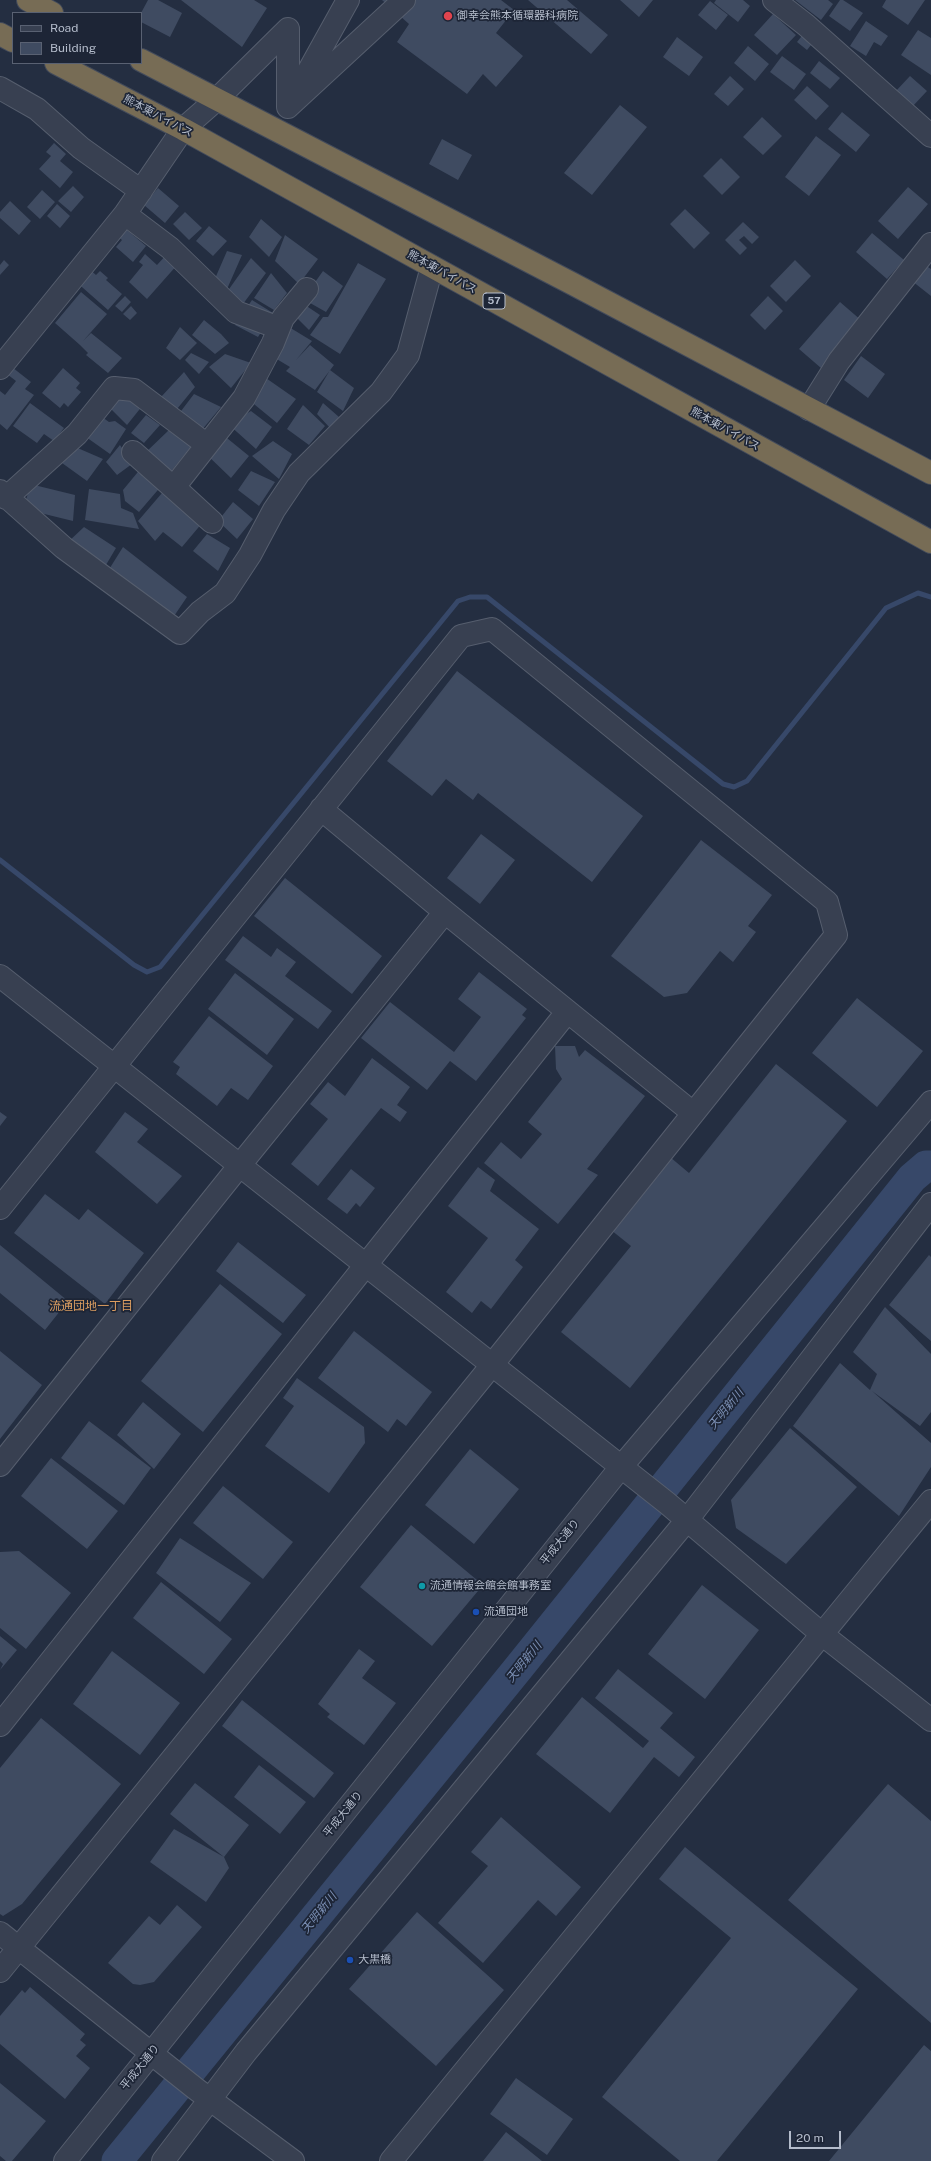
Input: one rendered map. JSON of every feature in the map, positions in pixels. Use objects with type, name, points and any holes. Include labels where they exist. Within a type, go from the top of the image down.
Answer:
[{"type":"highway","points":[[28,0],[50,12]]},
{"type":"highway","points":[[0,34],[12,40]]},
{"type":"highway","points":[[142,61],[574,284],[931,473]]},
{"type":"highway","name":"熊本東バイパス","points":[[58,64],[183,129],[931,542]]},
{"type":"street","points":[[288,107],[348,0]]},
{"type":"street","points":[[288,107],[404,0]]},
{"type":"street","points":[[774,0],[806,25],[931,136]]},
{"type":"street","points":[[0,368],[125,214],[183,129],[216,100],[288,29],[288,107]]},
{"type":"street","points":[[0,88],[37,109],[81,148],[141,191]]},
{"type":"street","points":[[125,214],[170,248],[236,312],[279,328]]},
{"type":"street","points":[[809,409],[838,361],[931,244]]},
{"type":"street","points":[[207,445],[134,390],[114,388],[77,434],[3,494],[64,548],[180,633],[200,612],[225,592],[250,556],[274,510],[299,473],[382,392],[408,355],[432,267]]},
{"type":"street","points":[[133,452],[212,522],[174,487],[244,398],[283,318],[307,289]]},
{"type":"street","points":[[0,1208],[115,1068],[461,636],[492,629],[827,902],[836,936],[492,1365],[0,1971]]},
{"type":"street","points":[[321,810],[567,1012],[693,1113]]},
{"type":"street","points":[[0,1465],[445,912]]},
{"type":"street","points":[[0,976],[667,1503],[823,1635],[931,1720]]},
{"type":"street","points":[[0,1724],[567,1012]]},
{"type":"street","name":"平成大通り","points":[[64,2161],[155,2057],[626,1471],[931,1102]]},
{"type":"street","points":[[163,2161],[203,2094],[246,2052],[687,1520],[930,1206]]},
{"type":"street","points":[[391,2161],[823,1635],[931,1501]]},
{"type":"street","points":[[0,1933],[155,2057],[293,2161]]},
{"type":"building","points":[[148,0],[158,0],[182,13],[170,37],[142,23],[142,12]]},
{"type":"building","points":[[181,0],[254,0],[267,8],[242,47]]},
{"type":"building","points":[[382,0],[501,0],[514,10],[496,33],[523,56],[496,87],[483,74],[467,94],[397,42],[409,24]]},
{"type":"building","points":[[528,0],[567,0],[608,35],[591,54]]},
{"type":"building","points":[[620,0],[653,0],[639,17]]},
{"type":"building","points":[[716,0],[743,0],[750,6],[738,22],[714,3]]},
{"type":"building","points":[[795,0],[828,0],[833,4],[821,20]]},
{"type":"building","points":[[840,0],[843,0],[863,13],[850,31],[829,16]]},
{"type":"building","points":[[886,0],[925,0],[908,25],[882,7]]},
{"type":"building","points":[[710,1],[728,15],[716,30],[698,15]]},
{"type":"building","points":[[773,14],[796,35],[777,55],[754,35]]},
{"type":"building","points":[[866,21],[888,36],[881,46],[874,42],[866,56],[850,46]]},
{"type":"building","points":[[918,30],[931,38],[931,75],[901,55]]},
{"type":"building","points":[[805,32],[815,40],[807,50],[797,42]]},
{"type":"building","points":[[677,37],[703,57],[689,76],[663,57]]},
{"type":"building","points":[[748,46],[769,64],[755,81],[734,63]]},
{"type":"building","points":[[782,56],[806,74],[794,90],[770,72]]},
{"type":"building","points":[[819,61],[840,78],[830,89],[810,73]]},
{"type":"building","points":[[730,76],[744,89],[728,106],[714,94]]},
{"type":"building","points":[[910,76],[927,91],[912,107],[895,92]]},
{"type":"building","points":[[807,86],[829,106],[816,120],[794,100]]},
{"type":"building","points":[[620,105],[647,127],[592,195],[564,173]]},
{"type":"building","points":[[842,112],[870,135],[856,152],[828,129]]},
{"type":"building","points":[[762,117],[782,136],[763,155],[743,137]]},
{"type":"building","points":[[816,136],[841,155],[809,196],[785,177]]},
{"type":"building","points":[[442,139],[472,155],[458,180],[429,164]]},
{"type":"building","points":[[54,143],[66,154],[60,161],[73,172],[60,188],[39,169],[51,156],[46,152]]},
{"type":"building","points":[[721,158],[740,177],[722,195],[703,176]]},
{"type":"building","points":[[73,186],[84,197],[71,212],[58,201]]},
{"type":"building","points":[[908,187],[928,204],[898,239],[878,221]]},
{"type":"building","points":[[158,188],[179,206],[165,223],[144,205]]},
{"type":"building","points":[[42,190],[55,202],[40,219],[27,207]]},
{"type":"building","points":[[10,201],[31,221],[19,235],[0,218],[0,212]]},
{"type":"building","points":[[57,204],[70,216],[60,228],[47,216]]},
{"type":"building","points":[[685,209],[710,233],[694,249],[670,224]]},
{"type":"building","points":[[185,212],[202,228],[189,240],[173,224]]},
{"type":"building","points":[[261,219],[282,237],[269,257],[249,237]]},
{"type":"building","points":[[743,222],[759,237],[752,244],[744,236],[739,240],[747,248],[740,255],[725,240]]},
{"type":"building","points":[[122,226],[146,246],[133,262],[116,247],[122,240],[115,234]]},
{"type":"building","points":[[209,226],[227,241],[213,256],[196,241]]},
{"type":"building","points":[[872,233],[904,260],[887,279],[856,252]]},
{"type":"building","points":[[285,235],[318,259],[299,284],[275,261]]},
{"type":"building","points":[[227,251],[242,255],[220,305],[207,297]]},
{"type":"building","points":[[145,254],[157,265],[167,254],[178,264],[147,299],[129,282],[143,265],[139,262]]},
{"type":"building","points":[[251,258],[266,273],[243,304],[227,292]]},
{"type":"building","points":[[4,260],[9,265],[0,275],[0,265]]},
{"type":"building","points":[[795,260],[811,276],[786,302],[770,286]]},
{"type":"building","points":[[358,263],[386,279],[340,354],[310,335],[323,317],[328,317]]},
{"type":"building","points":[[925,265],[931,269],[931,296],[912,281]]},
{"type":"building","points":[[86,266],[96,275],[100,271],[108,278],[106,280],[122,294],[108,310],[74,280]]},
{"type":"building","points":[[323,271],[343,286],[326,312],[303,299]]},
{"type":"building","points":[[271,273],[287,293],[274,310],[254,298]]},
{"type":"building","points":[[81,292],[107,314],[83,341],[91,333],[122,358],[108,373],[86,355],[88,353],[55,323]]},
{"type":"building","points":[[125,296],[131,302],[122,312],[115,306]]},
{"type":"building","points":[[768,296],[783,311],[765,330],[750,315]]},
{"type":"building","points":[[252,300],[273,313],[258,337],[235,325]]},
{"type":"building","points":[[840,302],[862,321],[821,368],[799,349]]},
{"type":"building","points":[[305,305],[320,315],[309,330],[293,314]]},
{"type":"building","points":[[131,306],[137,313],[130,320],[123,314]]},
{"type":"building","points":[[204,320],[221,334],[229,343],[215,354],[192,335]]},
{"type":"building","points":[[284,324],[312,341],[296,360],[310,345],[334,365],[315,390],[286,371],[290,367],[270,355]]},
{"type":"building","points":[[180,327],[197,343],[180,360],[166,348]]},
{"type":"building","points":[[191,353],[209,362],[199,374],[185,360]]},
{"type":"building","points":[[225,354],[251,363],[231,388],[209,367]]},
{"type":"building","points":[[861,356],[885,374],[868,398],[844,380]]},
{"type":"building","points":[[8,364],[31,382],[25,389],[34,395],[7,430],[0,424],[0,391],[5,395],[16,381],[3,371]]},
{"type":"building","points":[[63,368],[80,383],[76,388],[81,392],[68,407],[64,403],[60,408],[42,393]]},
{"type":"building","points":[[330,370],[354,388],[343,411],[317,392]]},
{"type":"building","points":[[184,372],[195,387],[177,409],[161,397]]},
{"type":"building","points":[[263,376],[296,399],[277,423],[249,400]]},
{"type":"building","points":[[118,381],[143,405],[127,425],[107,405]]},
{"type":"building","points":[[194,394],[221,407],[201,431],[178,415]]},
{"type":"building","points":[[30,403],[64,428],[54,441],[44,434],[37,443],[13,426]]},
{"type":"building","points":[[323,403],[339,417],[331,429],[317,414]]},
{"type":"building","points":[[303,405],[325,426],[309,445],[287,429]]},
{"type":"building","points":[[251,411],[272,427],[256,449],[228,424]]},
{"type":"building","points":[[146,415],[160,425],[144,443],[131,433]]},
{"type":"building","points":[[102,417],[109,422],[115,421],[126,429],[110,454],[86,437]]},
{"type":"building","points":[[169,430],[193,444],[168,475],[144,454]]},
{"type":"building","points":[[222,434],[249,456],[231,478],[205,453]]},
{"type":"building","points":[[273,441],[292,454],[279,479],[252,456]]},
{"type":"building","points":[[120,445],[132,464],[117,475],[106,462]]},
{"type":"building","points":[[73,446],[103,459],[87,481],[62,463]]},
{"type":"building","points":[[142,467],[163,484],[139,512],[125,501],[123,490]]},
{"type":"building","points":[[251,471],[275,482],[259,506],[238,490]]},
{"type":"building","points":[[30,484],[75,495],[73,521],[24,509]]},
{"type":"building","points":[[168,486],[203,522],[182,547],[163,532],[155,541],[138,521]]},
{"type":"building","points":[[89,489],[120,494],[121,508],[133,513],[139,529],[85,520]]},
{"type":"building","points":[[233,502],[253,519],[237,539],[218,521]]},
{"type":"building","points":[[84,527],[116,548],[103,570],[67,543]]},
{"type":"building","points":[[207,534],[230,548],[218,571],[193,551]]},
{"type":"building","points":[[123,547],[187,597],[172,619],[108,571]]},
{"type":"building","points":[[457,671],[643,816],[592,882],[478,793],[473,800],[446,779],[432,796],[387,761]]},
{"type":"building","points":[[481,834],[515,860],[480,904],[447,878]]},
{"type":"building","points":[[701,840],[772,895],[748,926],[756,932],[733,962],[720,951],[687,993],[664,997],[611,956]]},
{"type":"building","points":[[285,878],[382,956],[352,994],[254,916]]},
{"type":"building","points":[[243,936],[271,957],[277,948],[296,962],[285,976],[332,1011],[318,1029],[225,960]]},
{"type":"building","points":[[479,972],[527,1009],[522,1015],[526,1018],[476,1081],[450,1061],[427,1090],[361,1038],[390,1002],[454,1052],[481,1017],[458,999]]},
{"type":"building","points":[[235,973],[294,1019],[267,1055],[208,1009]]},
{"type":"building","points":[[857,998],[923,1051],[877,1107],[812,1053]]},
{"type":"building","points":[[209,1016],[273,1066],[248,1100],[231,1088],[217,1106],[176,1074],[180,1067],[173,1062]]},
{"type":"building","points":[[555,1046],[575,1046],[579,1057],[585,1050],[645,1096],[587,1169],[598,1175],[558,1224],[484,1163],[501,1142],[521,1159],[542,1134],[528,1122],[562,1079],[556,1069]]},
{"type":"building","points":[[372,1058],[410,1087],[397,1105],[407,1112],[400,1122],[381,1108],[318,1186],[291,1164],[328,1119],[310,1104],[328,1082],[345,1096]]},
{"type":"building","points":[[776,1064],[847,1121],[630,1388],[561,1332],[631,1246],[611,1230],[670,1157],[689,1173]]},
{"type":"building","points":[[0,1112],[7,1117],[0,1126]]},
{"type":"building","points":[[125,1112],[148,1129],[137,1142],[182,1176],[157,1204],[95,1152]]},
{"type":"building","points":[[478,1167],[495,1180],[490,1191],[539,1229],[515,1260],[523,1267],[491,1309],[481,1301],[472,1313],[446,1292],[488,1238],[448,1206]]},
{"type":"building","points":[[351,1169],[375,1188],[360,1207],[356,1203],[347,1214],[327,1199]]},
{"type":"building","points":[[45,1194],[79,1220],[88,1209],[144,1253],[105,1304],[14,1233]]},
{"type":"building","points":[[238,1242],[306,1295],[283,1323],[216,1271]]},
{"type":"building","points":[[0,1245],[68,1301],[45,1330],[0,1293]]},
{"type":"building","points":[[929,1255],[931,1257],[931,1341],[889,1305]]},
{"type":"building","points":[[220,1284],[282,1334],[203,1432],[141,1381]]},
{"type":"building","points":[[885,1307],[931,1354],[931,1412],[920,1426],[872,1391],[931,1443],[931,1467],[899,1516],[793,1426],[840,1363],[870,1390],[877,1374],[853,1352]]},
{"type":"building","points":[[354,1331],[432,1392],[406,1426],[397,1419],[388,1432],[318,1378]]},
{"type":"building","points":[[0,1351],[42,1385],[0,1439]]},
{"type":"building","points":[[297,1378],[364,1427],[365,1443],[329,1493],[265,1446],[294,1406],[283,1398]]},
{"type":"building","points":[[143,1402],[181,1434],[154,1469],[117,1435]]},
{"type":"building","points":[[89,1421],[151,1468],[124,1505],[61,1458]]},
{"type":"building","points":[[790,1428],[857,1487],[786,1564],[736,1528],[731,1500]]},
{"type":"building","points":[[470,1449],[519,1489],[474,1544],[425,1505]]},
{"type":"building","points":[[51,1458],[118,1511],[87,1549],[21,1496]]},
{"type":"building","points":[[223,1486],[293,1542],[263,1579],[193,1523]]},
{"type":"building","name":"流通情報会館会館事務室","points":[[411,1525],[483,1585],[432,1646],[360,1587]]},
{"type":"building","points":[[180,1538],[251,1583],[220,1622],[156,1573]]},
{"type":"building","points":[[19,1551],[71,1593],[26,1649],[0,1628],[0,1552]]},
{"type":"building","points":[[161,1582],[232,1639],[204,1674],[133,1618]]},
{"type":"building","points":[[702,1585],[759,1630],[705,1699],[648,1654]]},
{"type":"building","points":[[0,1636],[17,1650],[0,1670],[3,1664],[0,1661]]},
{"type":"building","points":[[359,1649],[375,1661],[362,1678],[396,1703],[364,1745],[327,1717],[330,1714],[318,1704]]},
{"type":"building","points":[[112,1651],[180,1703],[140,1755],[73,1704]]},
{"type":"building","points":[[618,1669],[673,1713],[660,1728],[695,1757],[679,1777],[654,1757],[610,1813],[536,1754],[582,1697],[643,1748],[649,1741],[595,1698]]},
{"type":"building","points":[[242,1700],[334,1773],[314,1798],[222,1726]]},
{"type":"building","points":[[41,1718],[121,1784],[22,1904],[3,1916],[0,1914],[0,1768]]},
{"type":"building","points":[[259,1765],[306,1802],[280,1834],[234,1797]]},
{"type":"building","points":[[195,1783],[249,1825],[224,1857],[170,1814]]},
{"type":"building","points":[[888,1784],[931,1821],[931,2023],[788,1900]]},
{"type":"building","points":[[501,1817],[581,1887],[556,1916],[538,1900],[483,1963],[438,1923],[488,1866],[471,1852]]},
{"type":"building","points":[[174,1829],[224,1857],[229,1868],[206,1902],[150,1862]]},
{"type":"building","points":[[685,1847],[858,1989],[717,2161],[680,2161],[602,2097],[731,1938],[659,1879]]},
{"type":"building","points":[[177,1905],[202,1927],[154,1982],[140,1985],[133,1984],[108,1963],[149,1916],[160,1925]]},
{"type":"building","points":[[417,1912],[504,1990],[436,2066],[349,1989]]},
{"type":"building","points":[[30,1987],[85,2034],[80,2040],[86,2045],[76,2056],[90,2068],[65,2099],[0,2044],[0,2016],[22,1990],[25,1993]]},
{"type":"building","points":[[924,2045],[931,2051],[931,2161],[829,2161]]},
{"type":"building","points":[[516,2078],[573,2119],[547,2155],[490,2114]]},
{"type":"building","points":[[0,2083],[46,2121],[12,2161],[6,2161],[0,2156]]},
{"type":"building","points":[[506,2132],[542,2161],[483,2161]]},
{"type":"waterway","points":[[0,860],[134,965],[147,972],[160,967],[458,601],[470,597],[487,597],[723,784],[734,787],[747,781],[886,608],[918,593],[931,597]]},
{"type":"waterway","name":"天明新川","points":[[117,2161],[516,1671],[912,1178],[926,1166],[931,1166]]},
{"type":"place","name":"御幸会熊本循環器科病院","points":[[448,16]]},
{"type":"place","name":"流通情報会館会館事務室","points":[[422,1586]]},
{"type":"place","name":"流通団地","points":[[476,1612]]},
{"type":"place","name":"大黒橋","points":[[350,1960]]},
{"type":"district","name":"流通団地一丁目","points":[[91,1306]]}]
